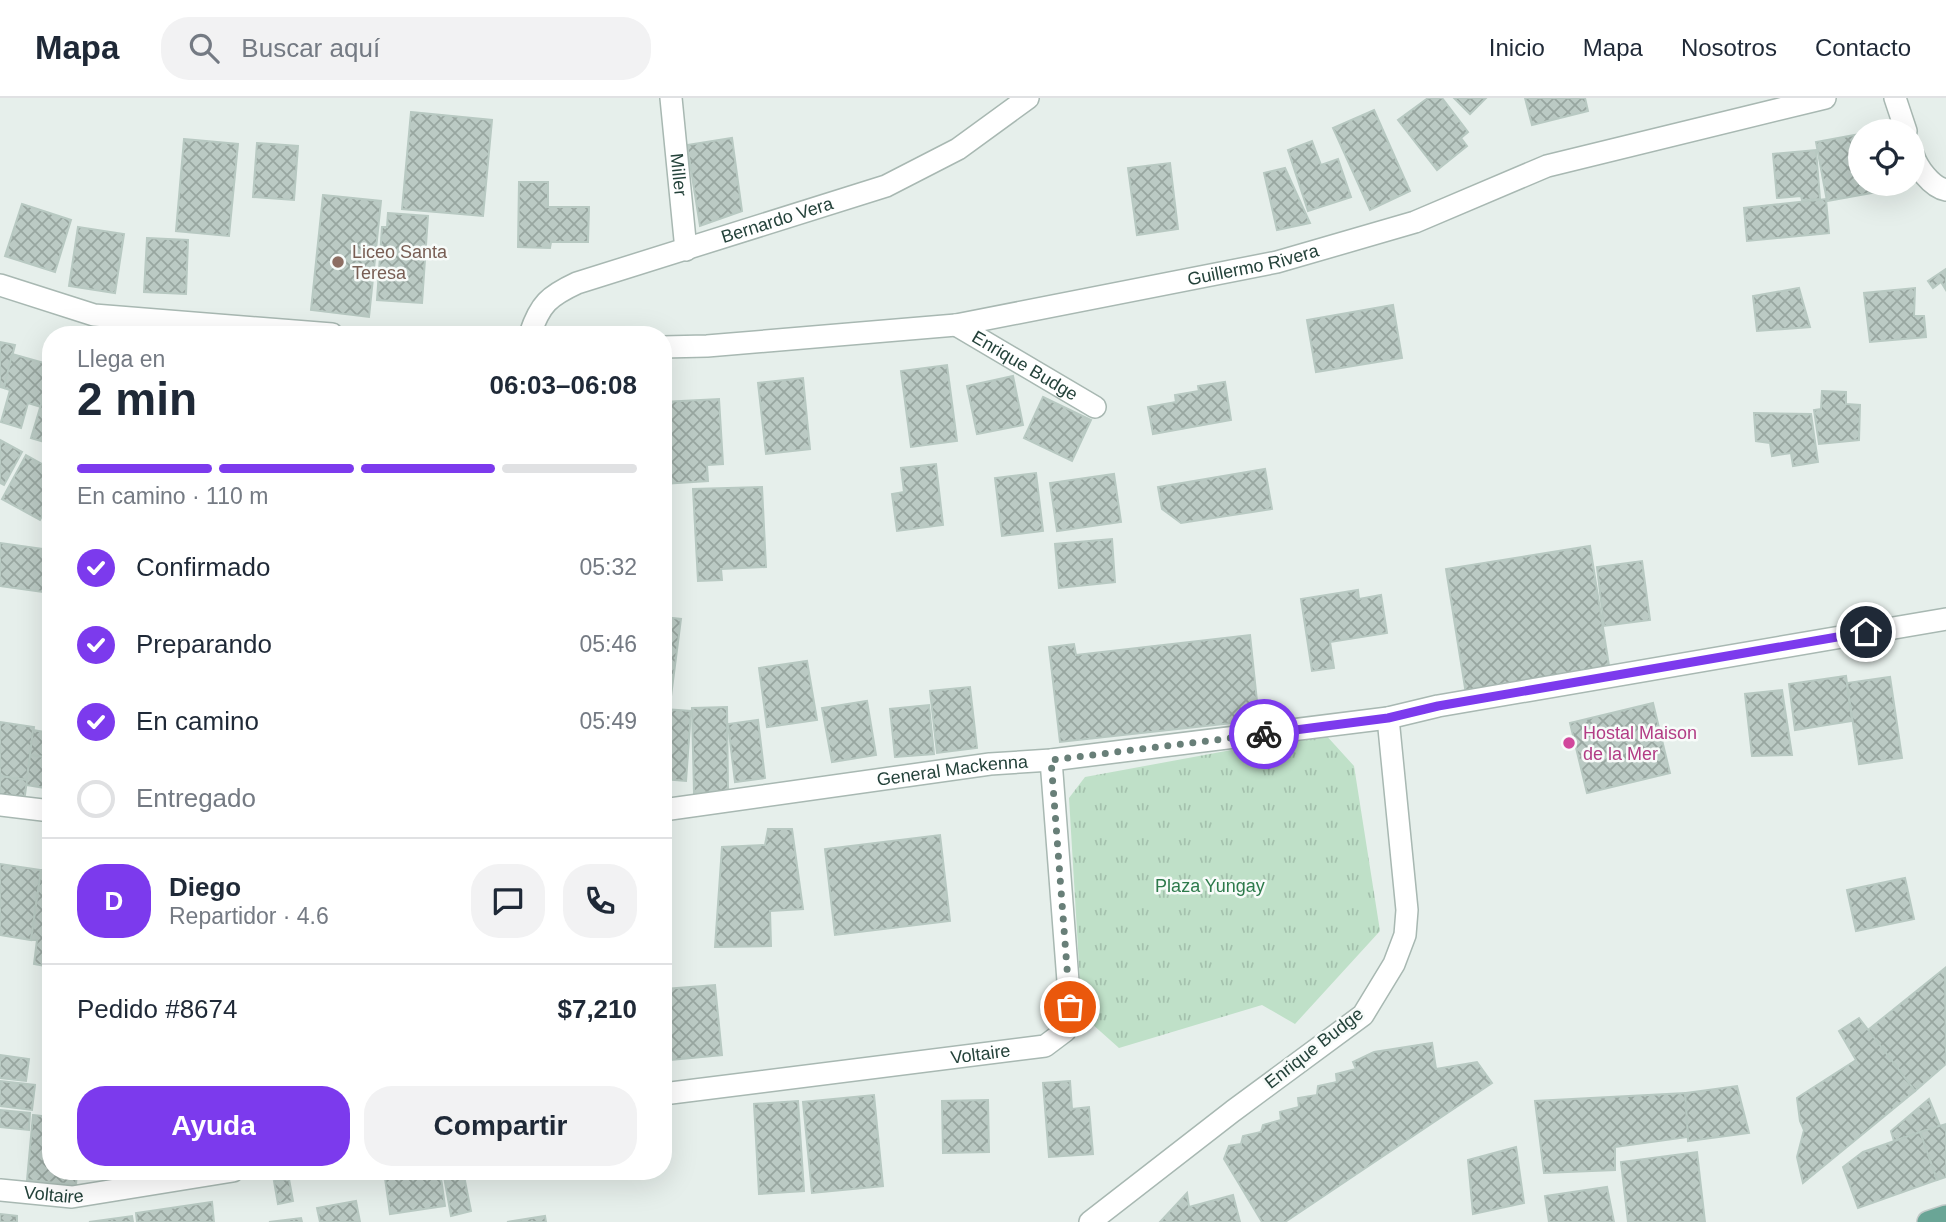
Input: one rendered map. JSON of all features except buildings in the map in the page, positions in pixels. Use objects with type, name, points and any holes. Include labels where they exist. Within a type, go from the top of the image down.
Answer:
[{"type":"main road","points":[[1928,1222],[1946,1216]]},
{"type":"street","name":"Miller","points":[[671,98],[686,250]]},
{"type":"street","name":"Bernardo Vera","points":[[533,326],[537,313],[553,294],[577,283],[886,186],[958,149],[1028,98]]},
{"type":"street","name":"Guillermo Rivera","points":[[672,347],[956,325],[1277,261],[1415,222],[1547,166],[1825,98]]},
{"type":"street","points":[[1895,98],[1902,119]]},
{"type":"street","points":[[1925,174],[1940,189],[1946,190]]},
{"type":"street","points":[[0,285],[94,315],[232,326]]},
{"type":"street","name":"Enrique Budge","points":[[956,325],[1095,407]]},
{"type":"street","name":"General Mackenna","points":[[672,809],[990,764],[1051,760],[1388,718],[1438,706],[1946,619]]},
{"type":"street","name":"Enrique Budge","points":[[1090,1222],[1363,1015],[1394,964],[1405,936],[1407,911],[1388,718]]},
{"type":"street","name":"Voltaire","points":[[672,1093],[1045,1046],[1065,1031],[1070,1007],[1051,760]]},
{"type":"street","points":[[0,806],[42,810]]},
{"type":"street","name":"Voltaire","points":[[0,1190],[72,1197],[177,1180]]},
{"type":"green space","name":"Plaza Yungay","points":[[1324,733],[1354,766],[1380,931],[1295,1024],[1262,1005],[1119,1048],[1082,1015],[1069,798],[1085,777]]},
{"type":"way so far","points":[[1070,1007],[1051,760],[1264,734]]},
{"type":"place","name":"Liceo Santa Teresa","points":[[338,262]]},
{"type":"place","name":"Hostal Maison de la Mer","points":[[1569,743]]},
{"type":"route","points":[[1264,734],[1388,718],[1438,706],[1866,632]]}]
